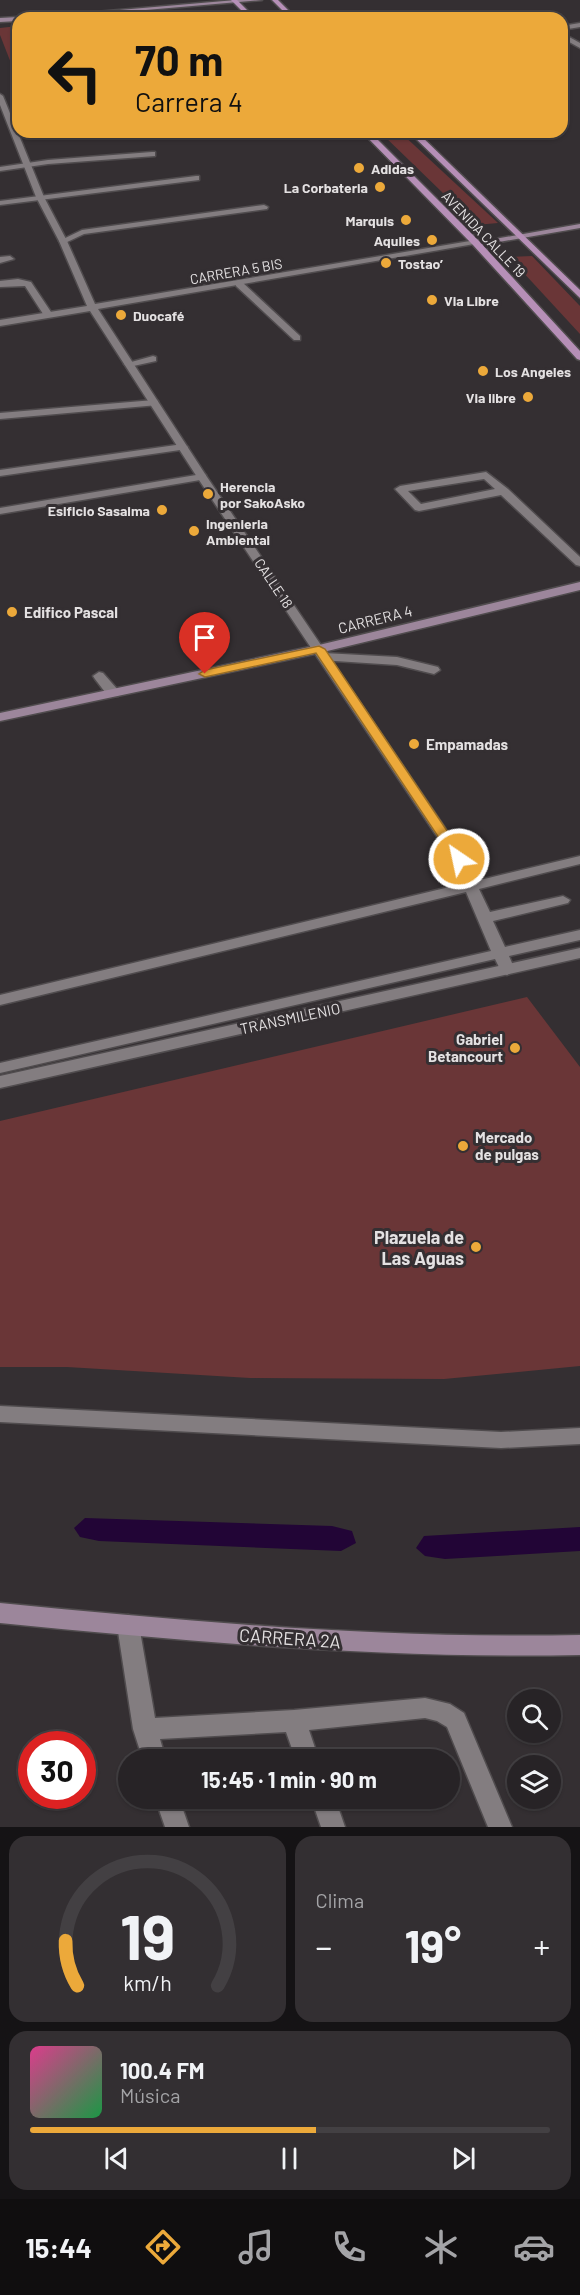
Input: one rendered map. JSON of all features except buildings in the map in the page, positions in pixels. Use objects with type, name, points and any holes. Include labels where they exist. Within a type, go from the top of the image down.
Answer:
[{"type":"main road","points":[[275,0],[287,12]]},
{"type":"main road","points":[[235,1],[246,12]]},
{"type":"main road","name":"AVENIDA CALLE 19","points":[[372,138],[476,243],[580,357]]},
{"type":"main road","name":"AVENIDA CALLE 19","points":[[419,138],[580,295]]},
{"type":"street","points":[[102,12],[259,0]]},
{"type":"street","name":"CALLE 18","points":[[0,96],[3,110],[12,130]]},
{"type":"street","name":"CALLE 18","points":[[16,138],[40,197],[63,241],[92,307],[202,477],[459,859],[504,962]]},
{"type":"street","points":[[0,169],[28,164],[152,154]]},
{"type":"street","points":[[0,203],[196,178]]},
{"type":"street","points":[[63,241],[82,232],[264,207]]},
{"type":"street","points":[[476,243],[580,226]]},
{"type":"street","name":"CARRERA 5 BIS","points":[[0,324],[476,243]]},
{"type":"street","points":[[0,284],[18,282],[28,284],[48,315]]},
{"type":"street","points":[[239,284],[297,338]]},
{"type":"street","points":[[129,364],[153,359]]},
{"type":"street","points":[[0,416],[154,403]]},
{"type":"street","points":[[0,473],[183,447]]},
{"type":"street","points":[[504,491],[419,508],[400,489],[486,475],[504,491],[580,563]]},
{"type":"street","points":[[0,511],[202,477]]},
{"type":"street","name":"CARRERA 4","points":[[0,717],[322,653],[580,586]]},
{"type":"street","points":[[322,653],[397,661],[434,670]]},
{"type":"street","points":[[99,676],[113,693]]},
{"type":"street","points":[[0,1000],[580,860]]},
{"type":"street","points":[[485,918],[563,900]]},
{"type":"street","points":[[0,1068],[504,962],[580,935]]},
{"type":"street","name":"TRANSMILENIO","points":[[0,1082],[504,962],[580,953]]},
{"type":"street","points":[[0,1414],[501,1440],[580,1436]]},
{"type":"street","name":"CARRERA 2A","points":[[0,1613],[243,1636],[393,1645],[580,1645]]},
{"type":"street","points":[[128,1624],[145,1729],[151,1749]]},
{"type":"street","points":[[145,1729],[294,1721],[425,1708],[442,1711],[456,1720],[500,1827]]},
{"type":"street","points":[[294,1721],[304,1749]]},
{"type":"street","points":[[171,1809],[177,1827]]},
{"type":"street","points":[[327,1809],[333,1827]]},
{"type":"shaded area","points":[[12,27],[12,66],[0,35],[0,28]]},
{"type":"shaded area","points":[[386,138],[406,138],[498,223],[476,225]]},
{"type":"shaded area","points":[[532,256],[580,306],[580,334],[509,257]]},
{"type":"shaded area","points":[[527,997],[580,1067],[580,1366],[444,1379],[250,1378],[67,1367],[0,1367],[0,1121]]},
{"type":"shaded area","points":[[85,1518],[332,1526],[352,1531],[356,1543],[341,1551],[99,1541],[80,1537],[74,1528]]},
{"type":"shaded area","points":[[580,1527],[580,1551],[445,1559],[425,1556],[416,1548],[424,1536]]},
{"type":"place","name":"Adidas","points":[[359,168]]},
{"type":"place","name":"La Corbateria","points":[[380,187]]},
{"type":"place","name":"Marquis","points":[[406,220]]},
{"type":"place","name":"Aquiles","points":[[432,240]]},
{"type":"place","name":"Tostao’","points":[[386,263]]},
{"type":"place","name":"Via Libre","points":[[432,300]]},
{"type":"place","name":"Duocafé","points":[[121,315]]},
{"type":"place","name":"Los Angeles","points":[[483,371]]},
{"type":"place","name":"Via libre","points":[[528,397]]},
{"type":"place","name":"Herencia por SakoAsko","points":[[208,494]]},
{"type":"place","name":"Esificio Sasaima","points":[[162,510]]},
{"type":"place","name":"Ingenieria Ambiental","points":[[194,531]]},
{"type":"place","name":"Edifico Pascal","points":[[12,612]]},
{"type":"place","name":"Empamadas","points":[[414,744]]},
{"type":"place","name":"Gabriel Betancourt","points":[[515,1048]]},
{"type":"place","name":"Mercado de pulgas","points":[[463,1146]]},
{"type":"place","name":"Plazuela de Las Aguas","points":[[476,1247]]},
{"type":"route","points":[[205,674],[319,649],[459,859]]}]
